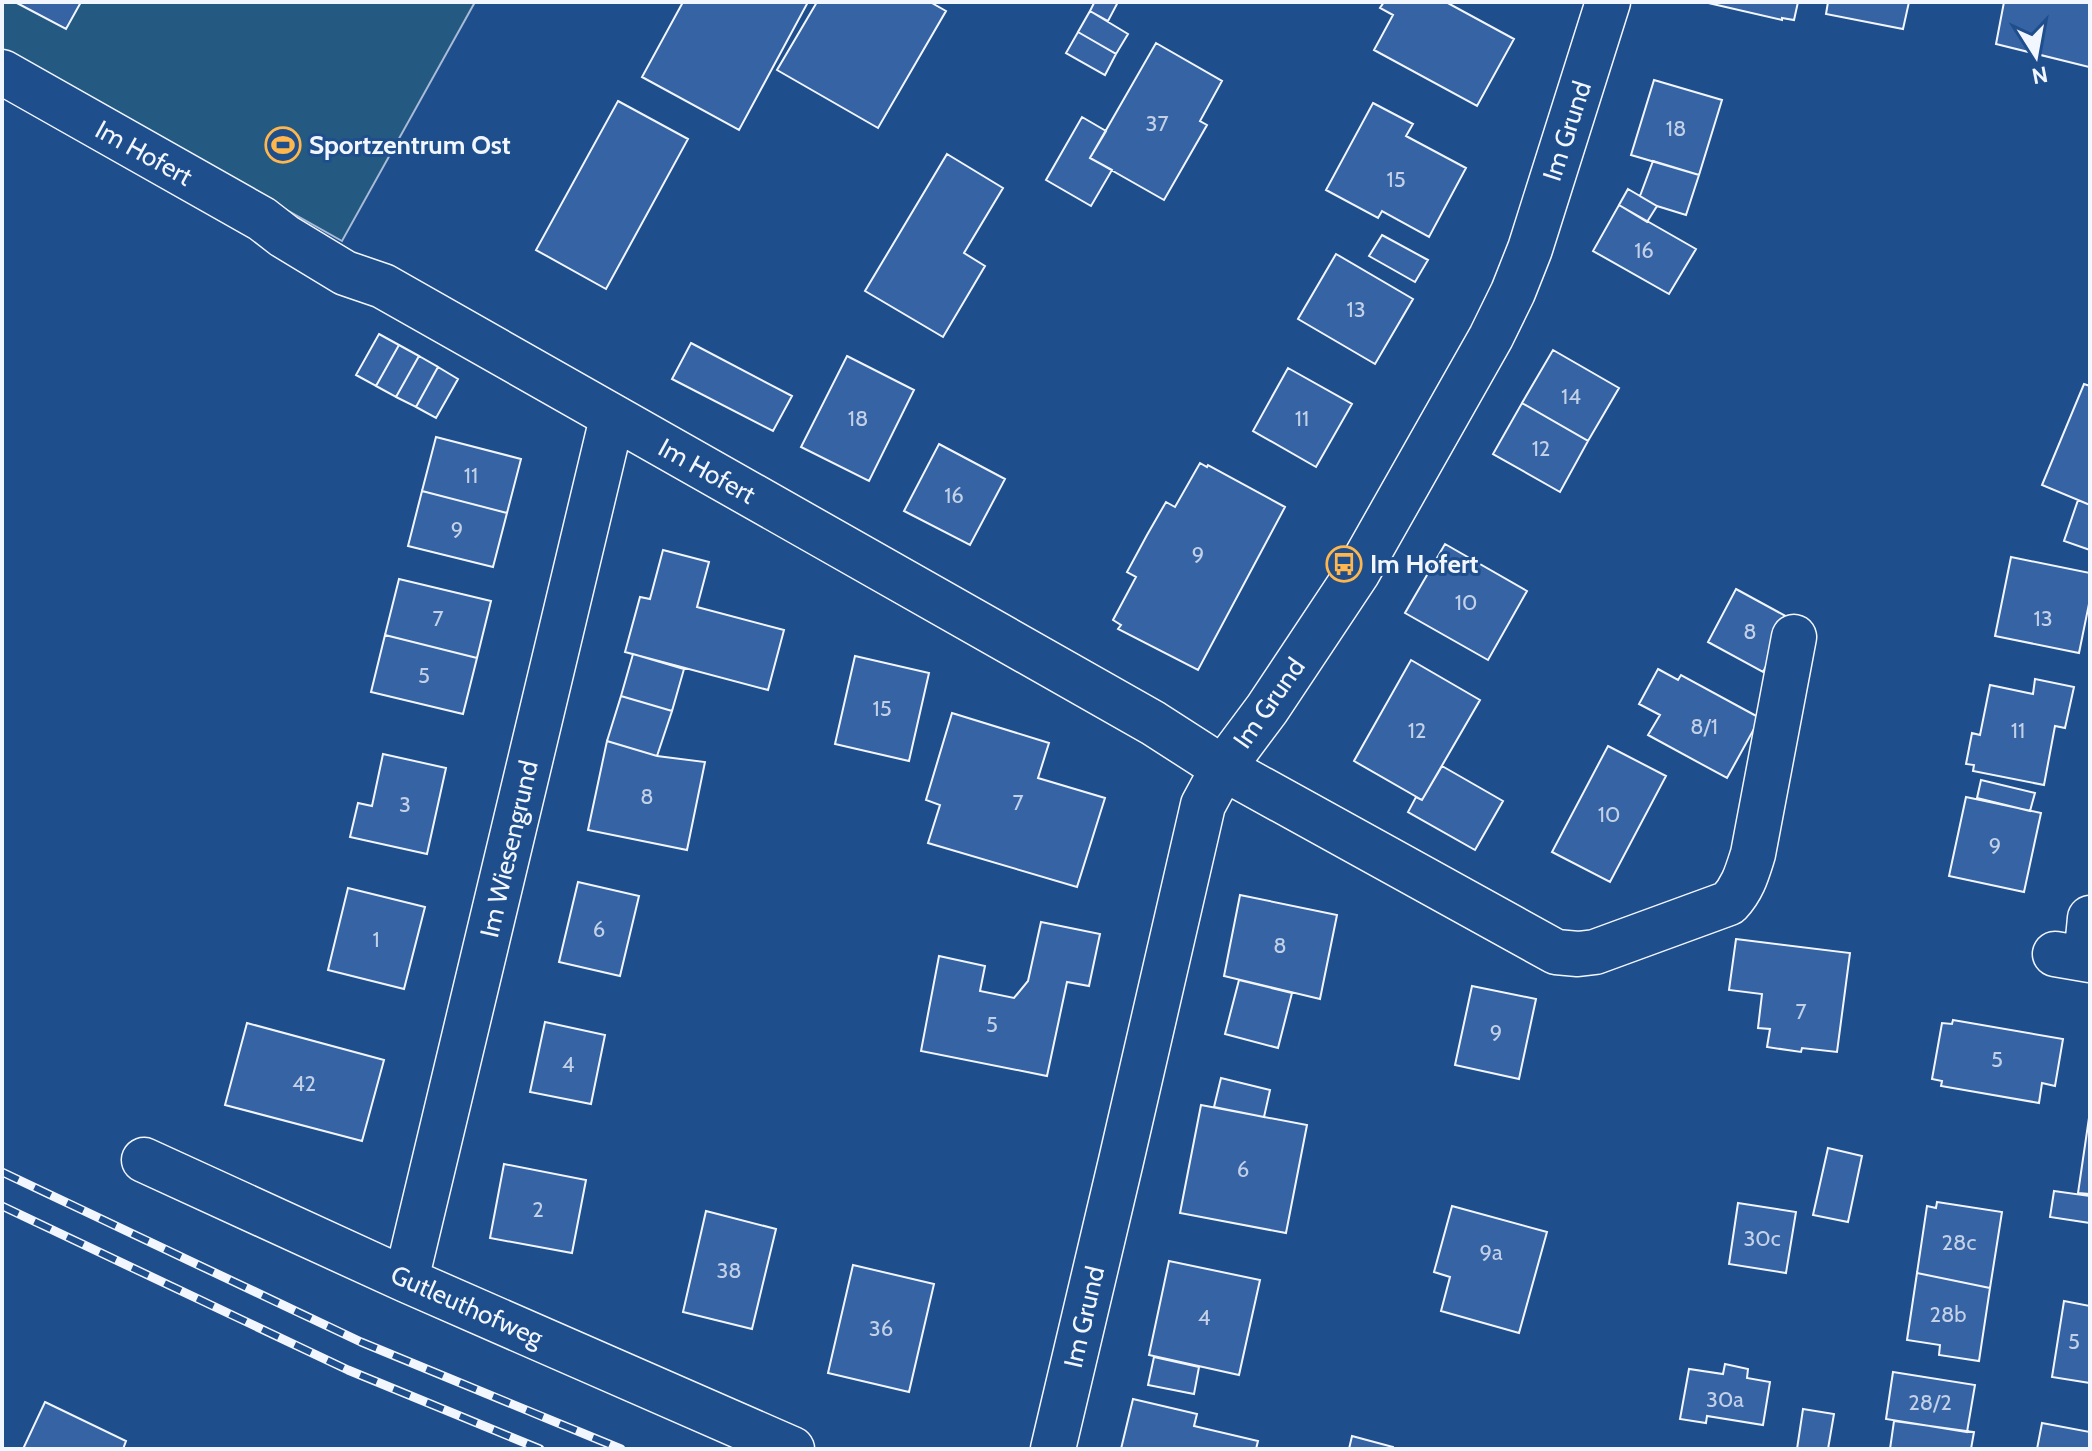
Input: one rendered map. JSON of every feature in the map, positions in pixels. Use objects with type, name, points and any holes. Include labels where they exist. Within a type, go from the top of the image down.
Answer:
[{"type":"street","name":"Im Grund","points":[[1053,1449],[1203,805],[1223,768],[1267,709],[1358,572],[1508,304],[1530,249],[1608,2]]},
{"type":"street","name":"Im Hofert","points":[[2,72],[262,219],[345,273],[383,286],[1153,723],[1223,768],[1556,952],[1595,952],[1729,903],[1739,892],[1753,854],[1794,637]]},
{"type":"street","name":"Im Wiesengrund","points":[[406,1280],[612,418]]},
{"type":"street","points":[[2078,956],[2088,939],[2090,918]]},
{"type":"street","name":"Gutleuthofweg","points":[[144,1160],[406,1280],[792,1449]]},
{"type":"shaded area","name":"Sportzentrum Ost","points":[[2,2],[475,2],[342,241],[2,50]]},
{"type":"building","points":[[15,2],[81,2],[66,29]]},
{"type":"building","points":[[683,2],[808,2],[739,130],[642,77]]},
{"type":"building","points":[[817,2],[930,2],[946,11],[878,128],[777,70]]},
{"type":"building","points":[[1093,2],[1118,2],[1108,21],[1090,11]]},
{"type":"building","points":[[1384,2],[1446,2],[1514,39],[1477,106],[1374,50],[1393,15],[1380,8]]},
{"type":"building","points":[[1704,2],[1798,2],[1794,20],[1782,20]]},
{"type":"building","points":[[1828,2],[1909,2],[1903,29],[1826,14]]},
{"type":"building","points":[[2004,2],[2090,2],[2089,67],[1996,44]]},
{"type":"building","points":[[1090,11],[1128,34],[1116,54],[1078,32]]},
{"type":"building","points":[[1078,32],[1116,54],[1105,75],[1066,53]]},
{"type":"building","points":[[1156,43],[1222,81],[1200,121],[1207,125],[1164,200],[1090,158]]},
{"type":"building","points":[[1654,80],[1722,100],[1699,175],[1631,155]]},
{"type":"building","points":[[618,101],[688,139],[606,289],[536,250]]},
{"type":"building","points":[[1373,103],[1413,124],[1406,136],[1466,168],[1429,237],[1382,211],[1378,218],[1326,190]]},
{"type":"building","points":[[1082,117],[1106,131],[1090,158],[1112,170],[1091,206],[1046,180]]},
{"type":"building","points":[[947,154],[1003,188],[964,253],[985,266],[943,337],[865,291]]},
{"type":"building","points":[[1653,161],[1699,175],[1686,215],[1657,206],[1640,196]]},
{"type":"building","points":[[1628,189],[1657,206],[1647,222],[1619,205]]},
{"type":"building","points":[[1619,205],[1696,249],[1669,294],[1593,251]]},
{"type":"building","points":[[1382,235],[1428,260],[1415,282],[1369,256]]},
{"type":"building","points":[[1336,254],[1413,299],[1375,364],[1298,319]]},
{"type":"building","points":[[379,334],[399,345],[376,386],[356,375]]},
{"type":"building","points":[[691,343],[792,396],[773,431],[672,379]]},
{"type":"building","points":[[399,345],[419,356],[396,397],[376,386]]},
{"type":"building","points":[[1553,350],[1619,388],[1588,441],[1522,403]]},
{"type":"building","points":[[419,356],[438,367],[416,407],[396,397]]},
{"type":"building","points":[[847,356],[914,390],[869,481],[801,447]]},
{"type":"building","points":[[438,367],[458,379],[436,418],[416,407]]},
{"type":"building","points":[[1288,368],[1352,404],[1316,467],[1253,431]]},
{"type":"building","points":[[2084,384],[2090,386],[2090,505],[2042,485]]},
{"type":"building","points":[[1522,403],[1588,441],[1560,492],[1493,454]]},
{"type":"building","points":[[436,437],[521,459],[507,513],[422,491]]},
{"type":"building","points":[[939,444],[1005,479],[970,545],[904,511]]},
{"type":"building","points":[[1200,463],[1285,507],[1198,670],[1118,629],[1121,625],[1113,620],[1136,577],[1127,572],[1147,535],[1166,502],[1175,507]]},
{"type":"building","points":[[422,491],[507,513],[493,567],[408,546]]},
{"type":"building","points":[[2078,500],[2090,505],[2090,550],[2064,541]]},
{"type":"building","points":[[1445,544],[1527,591],[1488,660],[1405,613]]},
{"type":"building","points":[[663,550],[709,562],[697,607],[784,630],[768,690],[625,652],[640,597],[650,599]]},
{"type":"building","points":[[2011,557],[2090,573],[2090,599],[2079,653],[1995,636]]},
{"type":"building","points":[[399,579],[491,601],[477,658],[385,635]]},
{"type":"building","points":[[1736,589],[1791,619],[1763,672],[1708,642]]},
{"type":"building","points":[[385,635],[477,658],[463,714],[371,692]]},
{"type":"building","points":[[633,654],[684,669],[672,711],[621,696]]},
{"type":"building","points":[[855,656],[929,673],[909,761],[835,744]]},
{"type":"building","points":[[1411,660],[1480,700],[1422,800],[1354,761]]},
{"type":"building","points":[[1658,669],[1678,680],[1681,675],[1760,718],[1727,778],[1648,735],[1660,715],[1639,704]]},
{"type":"building","points":[[2035,679],[2074,687],[2065,728],[2055,726],[2044,785],[1973,771],[1974,765],[1966,764],[1972,733],[1980,735],[1990,685],[2033,694]]},
{"type":"building","points":[[621,696],[672,711],[657,756],[607,741]]},
{"type":"building","points":[[952,713],[1049,743],[1038,778],[1105,798],[1077,887],[928,843],[940,805],[926,800]]},
{"type":"building","points":[[607,741],[657,756],[705,762],[687,850],[588,830]]},
{"type":"building","points":[[1608,746],[1666,776],[1610,882],[1552,852]]},
{"type":"building","points":[[383,754],[446,768],[427,854],[350,837],[358,803],[372,806]]},
{"type":"building","points":[[1442,766],[1503,801],[1475,850],[1408,812],[1416,797],[1422,800]]},
{"type":"building","points":[[1981,780],[2035,793],[2030,811],[1977,798]]},
{"type":"building","points":[[1966,797],[2041,813],[2024,892],[1949,876]]},
{"type":"building","points":[[578,882],[639,896],[620,976],[559,962]]},
{"type":"building","points":[[348,888],[425,907],[404,989],[328,970]]},
{"type":"building","points":[[1240,895],[1337,915],[1320,999],[1224,976]]},
{"type":"building","points":[[1041,922],[1100,934],[1089,986],[1067,982],[1047,1076],[921,1051],[939,956],[985,966],[980,991],[1014,998],[1028,981]]},
{"type":"building","points":[[1736,939],[1850,953],[1837,1052],[1802,1048],[1801,1052],[1767,1047],[1770,1029],[1758,1028],[1762,994],[1729,990]]},
{"type":"building","points":[[1239,980],[1292,993],[1278,1048],[1225,1034]]},
{"type":"building","points":[[1472,986],[1536,999],[1519,1079],[1455,1065]]},
{"type":"building","points":[[1953,1020],[2063,1039],[2055,1086],[2042,1083],[2039,1103],[1941,1086],[1942,1081],[1932,1079],[1942,1023],[1952,1024]]},
{"type":"building","points":[[545,1022],[605,1035],[591,1104],[530,1092]]},
{"type":"building","points":[[247,1023],[384,1060],[362,1141],[225,1105]]},
{"type":"building","points":[[1221,1078],[1270,1090],[1264,1117],[1214,1107]]},
{"type":"building","points":[[1201,1105],[1307,1125],[1286,1233],[1180,1213]]},
{"type":"building","points":[[2090,1111],[2090,1194],[2078,1193]]},
{"type":"building","points":[[1828,1148],[1862,1156],[1848,1222],[1813,1215]]},
{"type":"building","points":[[504,1164],[586,1180],[572,1253],[490,1238]]},
{"type":"building","points":[[2054,1191],[2090,1196],[2090,1223],[2050,1217]]},
{"type":"building","points":[[1937,1202],[2002,1212],[1990,1288],[1917,1273],[1927,1206],[1936,1208]]},
{"type":"building","points":[[1738,1203],[1796,1212],[1786,1273],[1729,1264]]},
{"type":"building","points":[[1452,1206],[1547,1232],[1519,1333],[1441,1311],[1450,1277],[1434,1272]]},
{"type":"building","points":[[706,1211],[776,1229],[752,1329],[683,1312]]},
{"type":"building","points":[[1169,1261],[1260,1280],[1239,1375],[1149,1355]]},
{"type":"building","points":[[853,1265],[934,1284],[909,1392],[828,1373]]},
{"type":"building","points":[[1917,1273],[1990,1288],[1979,1361],[1939,1355],[1940,1345],[1907,1340]]},
{"type":"building","points":[[2064,1301],[2090,1306],[2090,1383],[2052,1377]]},
{"type":"building","points":[[1154,1357],[1199,1367],[1194,1394],[1148,1385]]},
{"type":"building","points":[[1725,1364],[1748,1369],[1747,1378],[1770,1382],[1763,1425],[1707,1416],[1706,1423],[1680,1419],[1689,1369],[1723,1374]]},
{"type":"building","points":[[1893,1372],[1975,1385],[1967,1432],[1886,1419]]},
{"type":"building","points":[[1133,1399],[1197,1414],[1194,1426],[1258,1441],[1256,1449],[1121,1449]]},
{"type":"building","points":[[45,1402],[126,1441],[123,1449],[23,1449]]},
{"type":"building","points":[[1803,1409],[1834,1414],[1828,1449],[1797,1449]]},
{"type":"building","points":[[1894,1421],[1974,1432],[1971,1449],[1890,1449]]},
{"type":"building","points":[[2042,1423],[2090,1432],[2090,1449],[2037,1449]]},
{"type":"building","points":[[1352,1436],[1393,1447],[1393,1449],[1349,1449]]},
{"type":"railway","points":[[2,1172],[361,1342],[621,1449]]},
{"type":"railway","points":[[2,1206],[348,1370],[540,1449]]},
{"type":"place","name":"Sportzentrum Ost","points":[[283,145]]},
{"type":"place","name":"Im Hofert","points":[[1344,564]]}]
